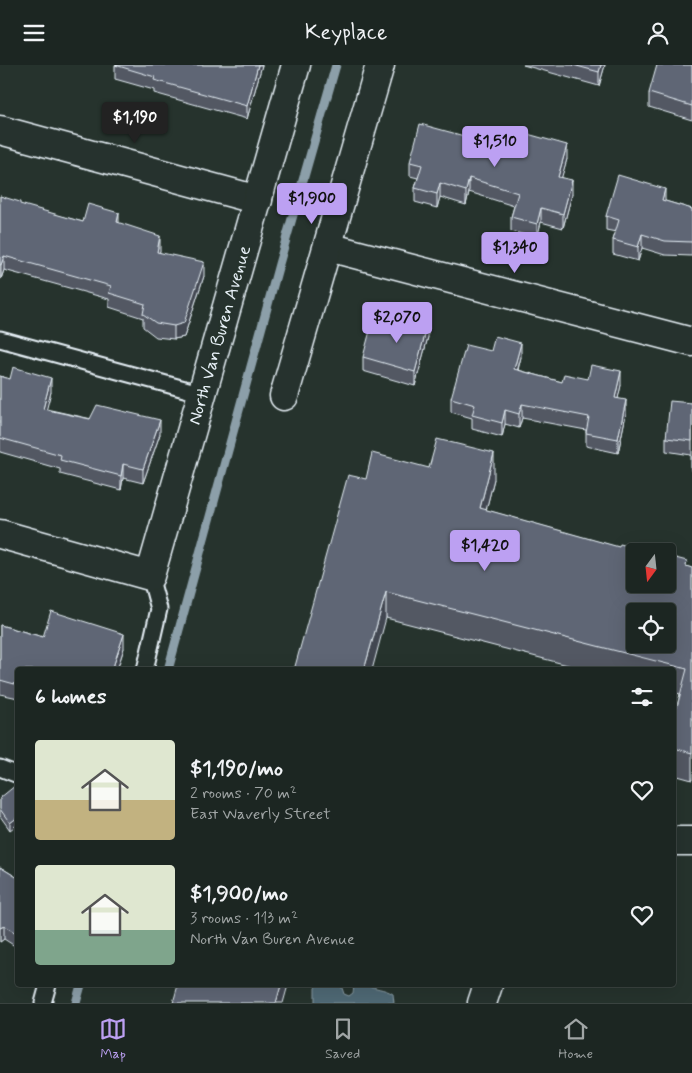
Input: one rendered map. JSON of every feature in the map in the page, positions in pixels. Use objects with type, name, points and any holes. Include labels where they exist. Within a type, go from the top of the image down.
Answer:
[{"type":"street","name":"North Van Buren Avenue","points":[[150,576],[296,65]]},
{"type":"street","points":[[284,396],[380,65]]},
{"type":"street","points":[[0,130],[258,200]]},
{"type":"street","points":[[328,247],[692,342]]},
{"type":"street","points":[[0,534],[150,576]]},
{"type":"street","points":[[676,841],[692,841]]},
{"type":"street","points":[[482,1003],[487,987]]},
{"type":"lane","points":[[0,339],[202,394]]},
{"type":"lane","points":[[146,667],[159,609],[150,576]]},
{"type":"lane","points":[[0,768],[15,774]]},
{"type":"lane","points":[[44,1003],[48,987]]},
{"type":"water","points":[[342,987],[344,994],[349,996],[353,993],[354,987],[373,987],[393,994],[394,1003],[315,1003],[315,988]]},
{"type":"building","points":[[115,65],[258,65],[247,106],[154,80],[155,77]]},
{"type":"building","points":[[573,65],[601,65],[599,72]]},
{"type":"building","points":[[657,65],[692,65],[692,106],[649,93]]},
{"type":"building","points":[[420,124],[501,146],[506,128],[567,145],[558,177],[572,180],[563,214],[541,208],[537,224],[511,217],[518,193],[469,178],[466,191],[440,183],[437,194],[415,188],[422,165],[410,162]]},
{"type":"building","points":[[618,175],[665,189],[662,200],[692,209],[692,242],[665,241],[642,234],[638,247],[613,240],[619,220],[606,216]]},
{"type":"building","points":[[0,196],[20,202],[20,204],[83,222],[88,204],[119,213],[117,222],[160,236],[157,252],[204,262],[184,323],[174,326],[156,323],[143,314],[145,304],[109,293],[111,286],[4,256],[0,265]]},
{"type":"building","points":[[402,316],[428,323],[415,372],[363,357],[372,323],[399,330]]},
{"type":"building","points":[[495,336],[521,343],[514,369],[562,382],[564,374],[588,379],[591,365],[621,371],[615,398],[626,400],[618,439],[586,433],[589,417],[522,404],[519,414],[505,410],[502,423],[472,415],[475,405],[451,398],[466,345],[491,351]]},
{"type":"building","points":[[13,367],[51,378],[43,409],[90,419],[97,405],[160,420],[143,469],[123,464],[121,476],[60,460],[61,455],[0,438],[0,376],[10,379]]},
{"type":"building","points":[[670,401],[692,403],[692,441],[666,438]]},
{"type":"building","points":[[437,439],[494,453],[480,508],[619,547],[620,544],[626,546],[626,593],[676,593],[676,558],[687,561],[686,566],[692,568],[692,753],[676,749],[676,710],[687,669],[386,592],[365,667],[295,667],[348,475],[366,479],[372,453],[429,468]]},
{"type":"building","points":[[51,611],[124,634],[113,667],[15,667],[15,684],[0,680],[0,625],[43,637]]},
{"type":"building","points":[[15,786],[15,819],[10,823],[0,809],[0,798]]},
{"type":"building","points":[[0,867],[15,876],[15,932],[4,926],[0,928]]},
{"type":"building","points":[[177,987],[280,987],[276,1003],[173,1003]]},
{"type":"waterway","points":[[169,667],[279,264],[336,65]]},
{"type":"waterway","points":[[76,1003],[80,987]]}]
